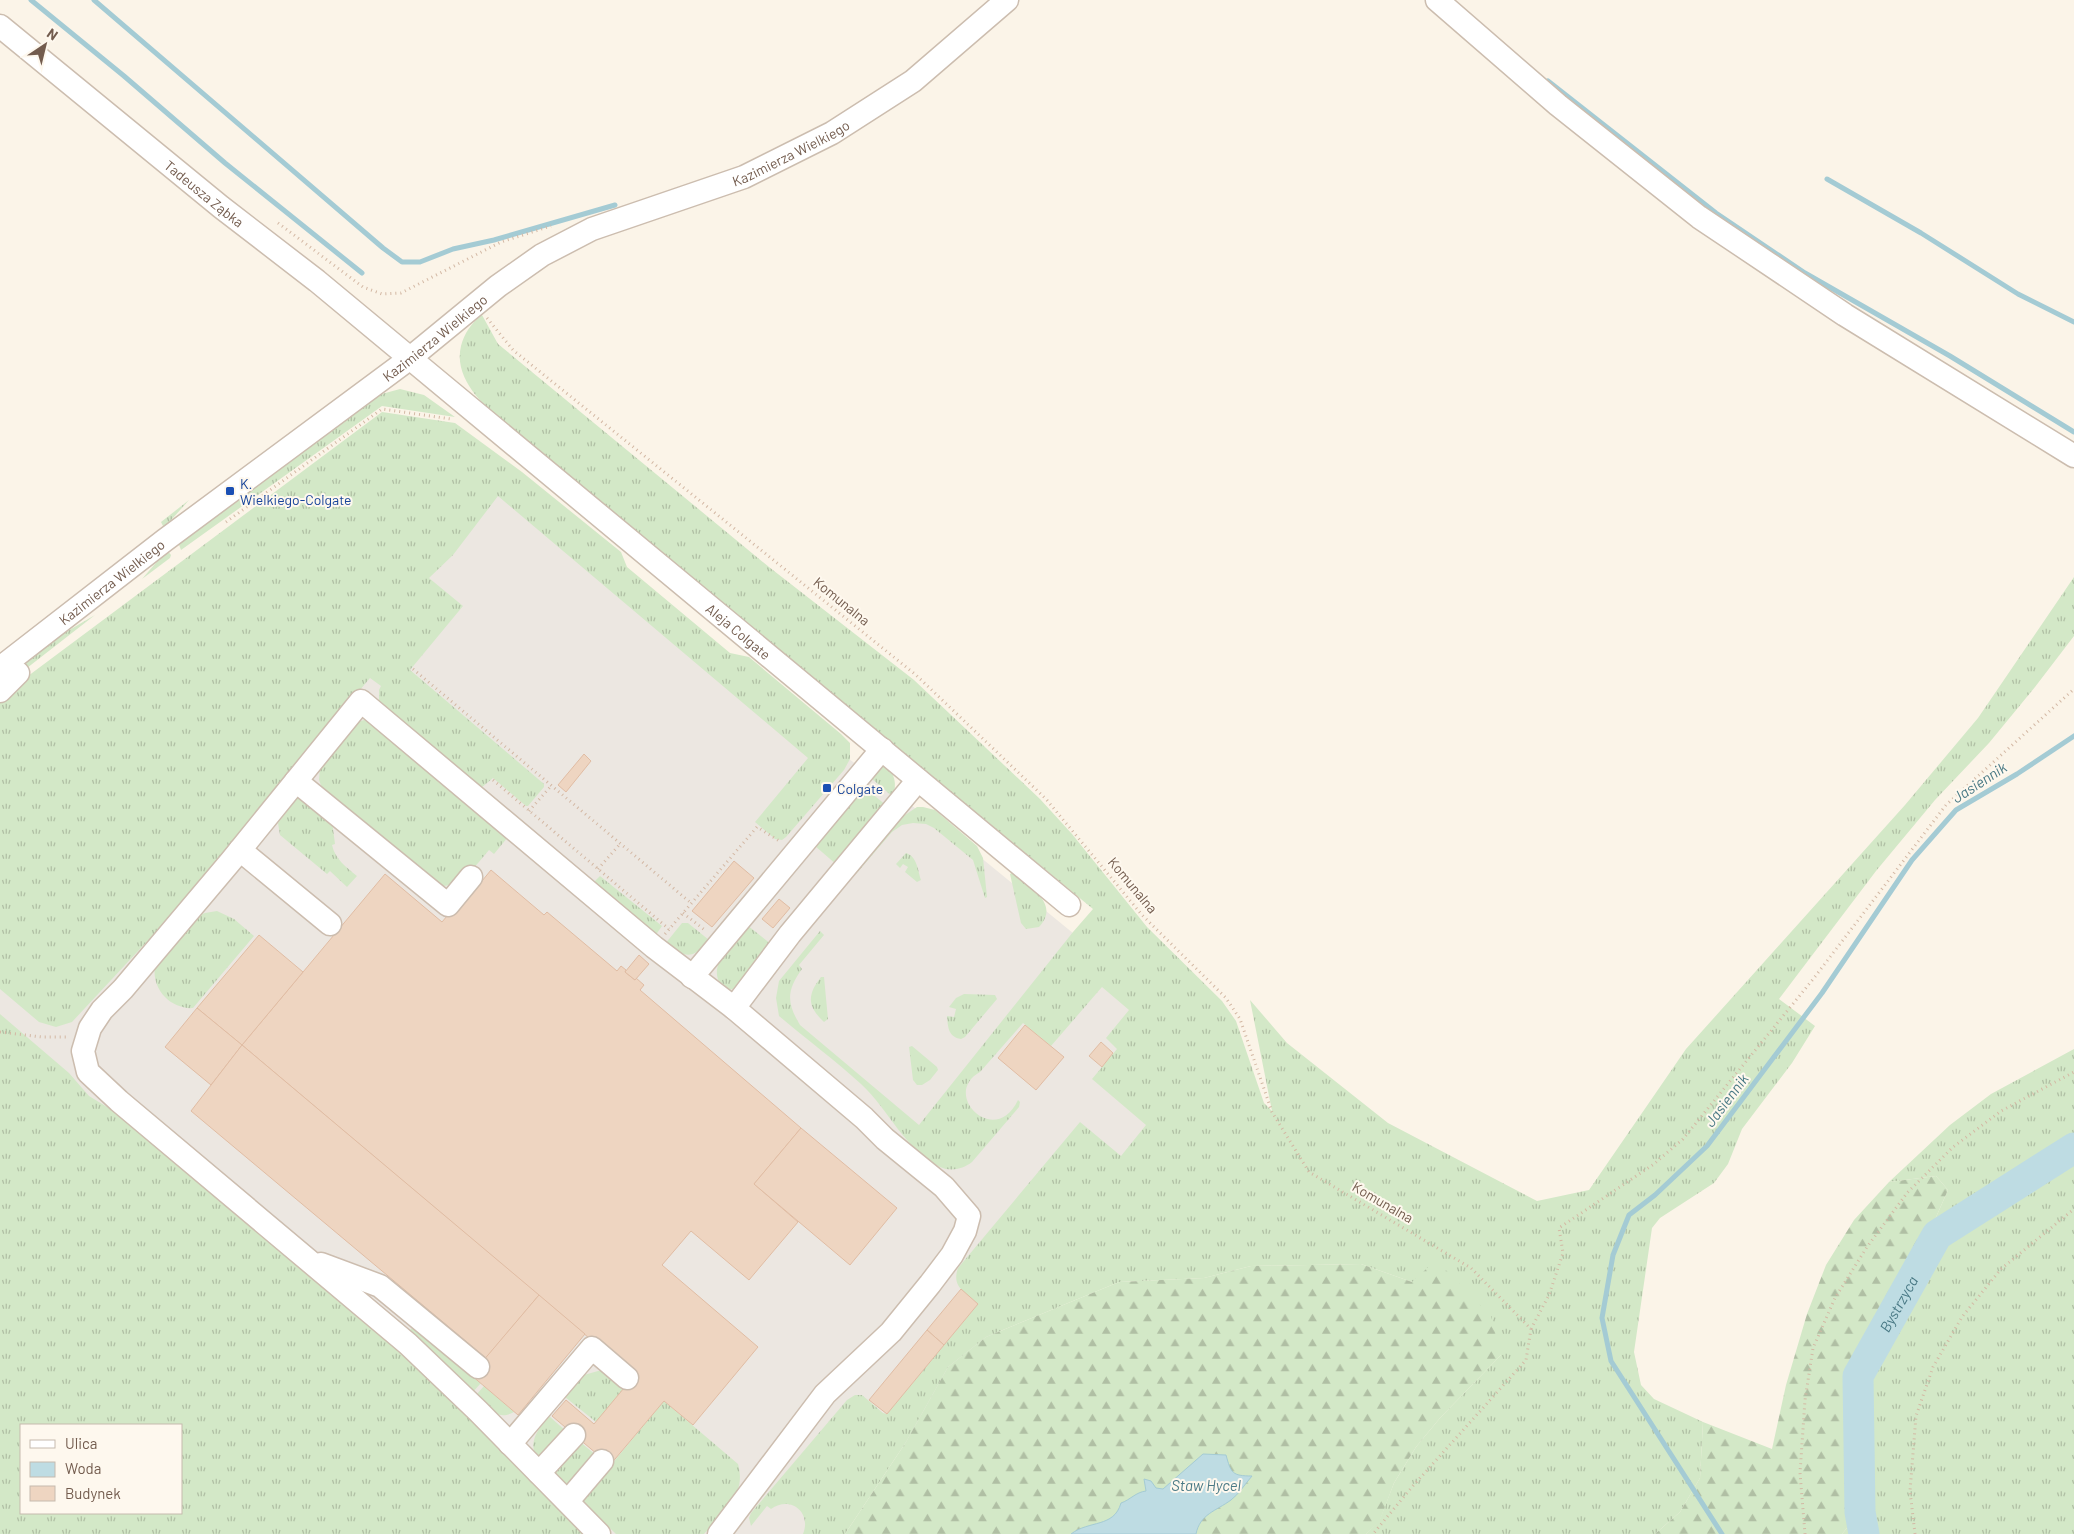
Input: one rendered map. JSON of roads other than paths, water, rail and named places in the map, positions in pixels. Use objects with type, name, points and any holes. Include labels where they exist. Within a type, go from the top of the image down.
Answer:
[{"type":"street","name":"Kazimierza Wielkiego","points":[[0,691],[9,670],[165,540],[409,359],[476,304],[542,255],[592,229],[744,176],[832,133],[913,81],[1006,0]]},
{"type":"street","points":[[1437,0],[1558,105],[1699,217],[1845,315],[2074,456]]},
{"type":"street","name":"Tadeusza Ząbka","points":[[0,26],[221,207],[317,281],[409,359]]},
{"type":"street","name":"Aleja Colgate","points":[[409,359],[1069,905]]},
{"type":"street","points":[[599,1534],[568,1501],[408,1344],[119,1101],[88,1072],[83,1051],[90,1028],[102,1010],[123,989],[240,850],[361,701],[654,946],[734,1008],[864,1118],[885,1139],[944,1187],[969,1216],[952,1255],[930,1284],[891,1332],[825,1394],[719,1534]]},
{"type":"street","points":[[692,977],[882,749]]},
{"type":"street","points":[[734,1008],[790,934],[918,780]]},
{"type":"street","points":[[296,781],[448,905],[471,877]]},
{"type":"street","points":[[240,850],[330,924]]},
{"type":"street","points":[[306,1259],[380,1286],[478,1367]]},
{"type":"street","points":[[510,1444],[592,1348],[627,1378]]},
{"type":"street","points":[[539,1474],[574,1434]]},
{"type":"street","points":[[568,1501],[602,1461]]},
{"type":"water","name":"Staw Hycel","points":[[1203,1454],[1226,1455],[1233,1472],[1252,1476],[1234,1498],[1205,1517],[1198,1527],[1196,1534],[1071,1534],[1113,1516],[1118,1511],[1121,1503],[1146,1491],[1144,1479],[1151,1481],[1156,1488],[1163,1489]]},
{"type":"waterway","points":[[31,0],[124,76],[225,163],[362,273]]},
{"type":"waterway","points":[[94,0],[383,248],[402,262],[420,262],[453,249],[494,240],[615,205]]},
{"type":"waterway","points":[[1548,81],[1716,213],[1805,273],[1950,356],[2074,432]]},
{"type":"waterway","points":[[1827,179],[1921,233],[2018,294],[2074,322]]},
{"type":"waterway","name":"Jasiennik","points":[[1722,1534],[1611,1361],[1602,1318],[1613,1255],[1629,1215],[1655,1195],[1707,1146],[1822,993],[1912,860],[1956,810],[2017,774],[2074,736]]},
{"type":"waterway","name":"Bystrzyca","points":[[1864,1534],[1860,1512],[1858,1376],[1937,1235],[2074,1148]]},
{"type":"place","name":"K. Wielkiego-Colgate","points":[[230,491]]},
{"type":"place","name":"Colgate","points":[[827,788]]}]
